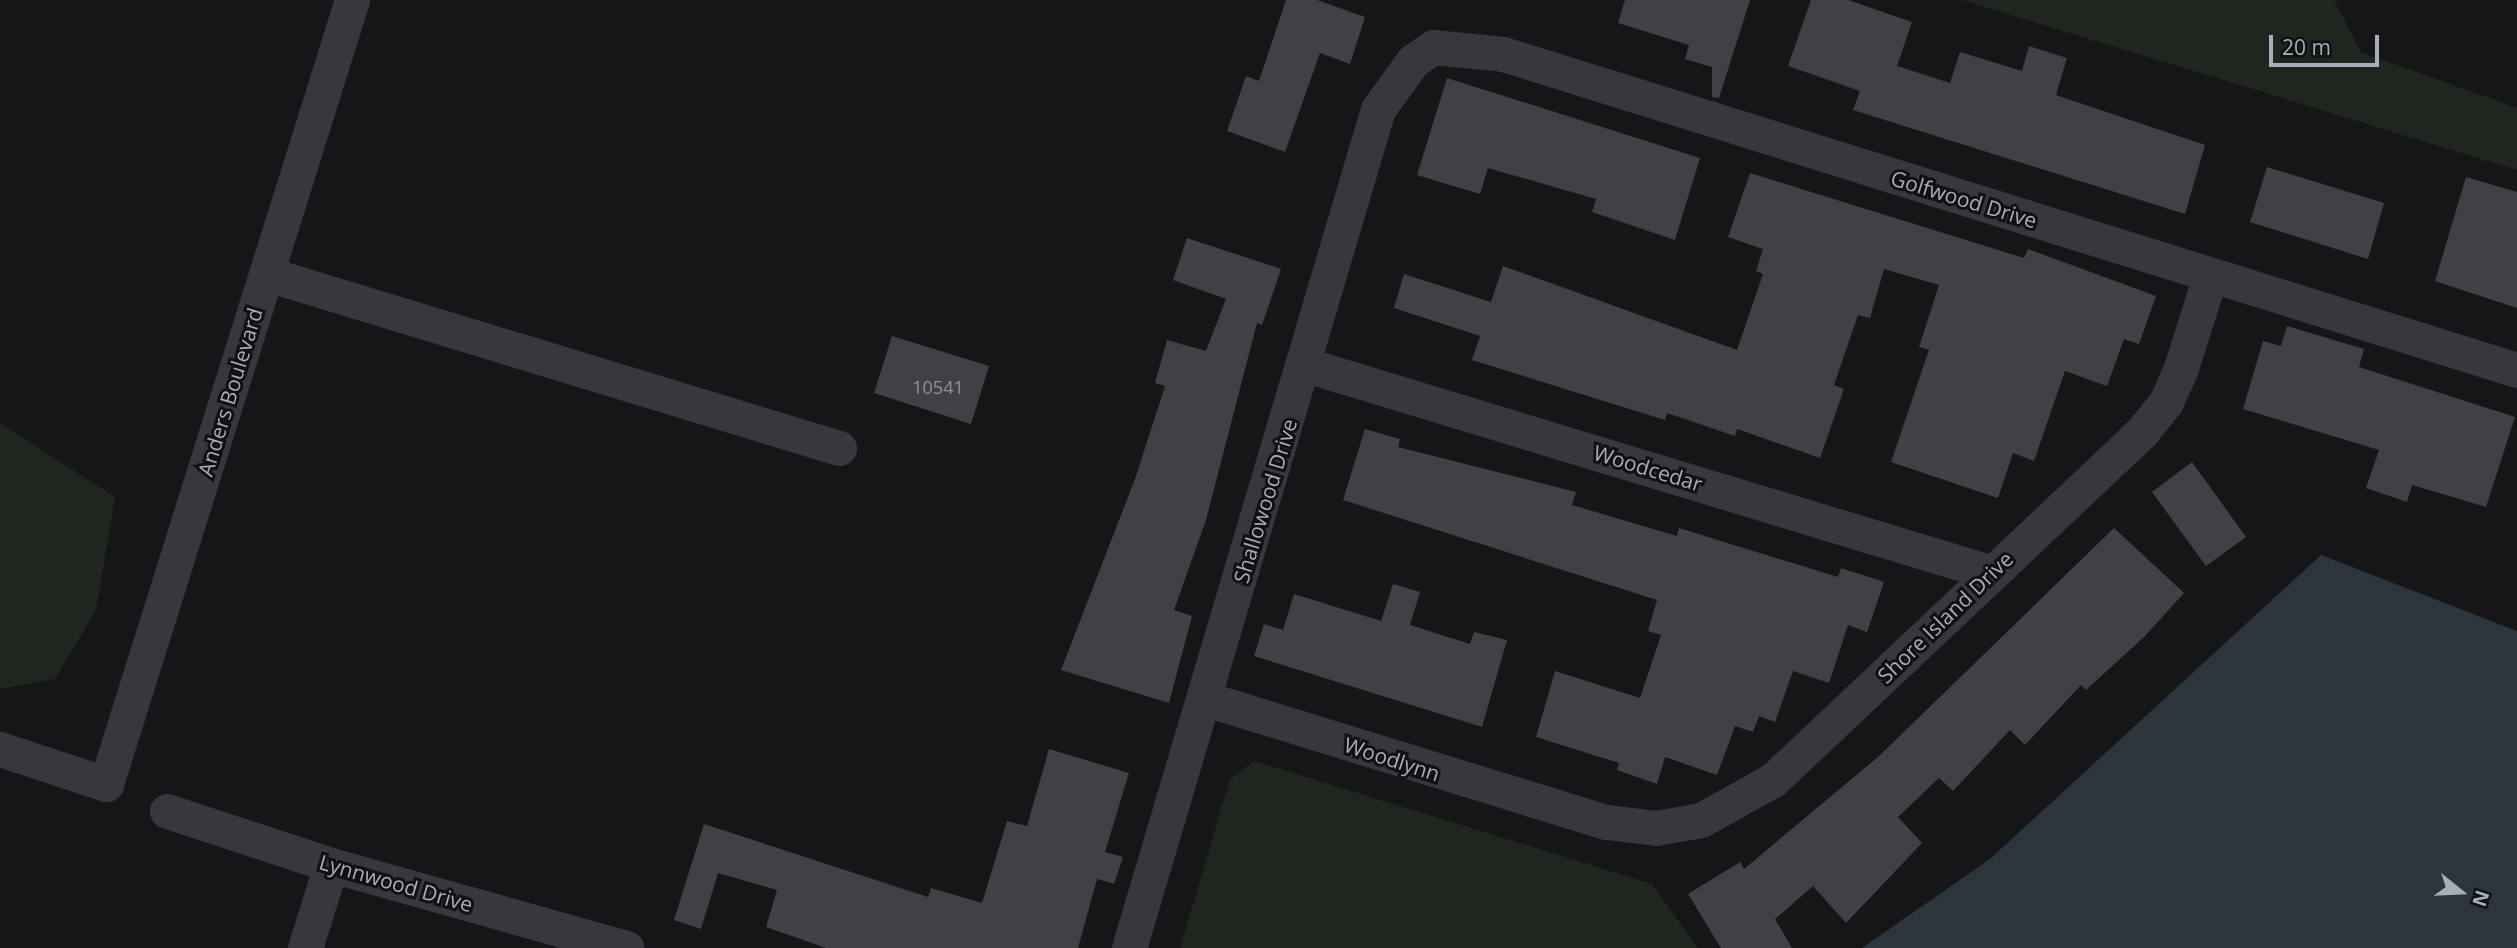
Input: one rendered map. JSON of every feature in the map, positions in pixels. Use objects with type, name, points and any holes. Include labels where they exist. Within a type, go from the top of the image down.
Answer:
[{"type":"street","name":"Anders Boulevard","points":[[0,749],[106,784],[352,0]]},
{"type":"street","name":"Golfwood Drive","points":[[1413,61],[1433,47],[1503,54],[2517,370]]},
{"type":"street","name":"Shallowood Drive","points":[[1129,948],[1306,365],[1378,109],[1413,61]]},
{"type":"street","points":[[267,274],[839,448]]},
{"type":"street","name":"Shore Island Drive","points":[[1580,815],[1656,828],[1690,822],[1773,780],[1989,572],[2141,433],[2166,402],[2210,276]]},
{"type":"street","name":"Woodcedar","points":[[1306,365],[1989,572]]},
{"type":"street","name":"Woodlynn","points":[[1206,699],[1580,815]]},
{"type":"street","name":"Lynnwood Drive","points":[[167,811],[331,865],[627,948]]},
{"type":"street","points":[[305,948],[331,865]]},
{"type":"shaded area","points":[[1962,0],[2334,0],[2361,52],[2517,108],[2517,170]]},
{"type":"shaded area","points":[[0,423],[115,497],[96,610],[55,679],[0,689]]},
{"type":"shaded area","points":[[2321,555],[2517,631],[2517,948],[1862,948],[1990,859]]},
{"type":"shaded area","points":[[1255,761],[1652,884],[1698,948],[1180,948],[1230,779]]},
{"type":"building","points":[[1286,0],[1317,0],[1365,17],[1350,64],[1320,53],[1285,152],[1227,131],[1246,76],[1259,81]]},
{"type":"building","points":[[1625,0],[1750,0],[1719,98],[1712,97],[1712,67],[1685,59],[1689,45],[1618,23]]},
{"type":"building","points":[[1811,0],[1848,0],[1912,22],[1897,66],[1950,83],[1960,52],[2022,71],[2029,46],[2067,58],[2056,95],[2205,145],[2185,214],[1853,110],[1860,91],[1788,66]]},
{"type":"building","points":[[1447,78],[1700,158],[1675,240],[1592,212],[1596,199],[1488,168],[1480,194],[1417,175]]},
{"type":"building","points":[[2267,167],[2384,203],[2368,259],[2250,222]]},
{"type":"building","points":[[1750,173],[2024,258],[2028,249],[2156,296],[2139,344],[2124,339],[2107,386],[2065,371],[2034,461],[2013,453],[1998,498],[1891,462],[1929,350],[1919,347],[1939,285],[1884,269],[1870,318],[1858,315],[1834,385],[1844,389],[1820,458],[1737,429],[1735,436],[1667,413],[1665,420],[1472,360],[1480,336],[1394,308],[1404,274],[1491,302],[1503,266],[1737,350],[1763,274],[1756,271],[1763,249],[1728,237]]},
{"type":"building","points":[[2466,177],[2517,192],[2517,308],[2435,281]]},
{"type":"building","points":[[1187,238],[1281,269],[1262,325],[1257,323],[1206,520],[1174,610],[1192,616],[1169,703],[1061,670],[1135,479],[1165,386],[1155,383],[1167,340],[1206,351],[1226,299],[1173,280]]},
{"type":"building","points":[[2287,326],[2364,349],[2359,367],[2515,417],[2486,507],[2412,485],[2407,502],[2366,488],[2379,450],[2243,409],[2263,341],[2281,346]]},
{"type":"building","points":[[892,336],[989,366],[971,424],[874,393]]},
{"type":"building","points":[[1365,429],[1400,439],[1398,447],[1576,492],[1572,505],[1677,536],[1679,528],[1838,577],[1841,568],[1884,582],[1867,632],[1848,625],[1829,683],[1793,671],[1775,722],[1759,716],[1753,732],[1735,726],[1717,775],[1665,757],[1657,784],[1617,770],[1619,763],[1536,737],[1555,671],[1640,698],[1661,635],[1648,631],[1657,600],[1343,500]]},
{"type":"building","points":[[2192,462],[2246,537],[2206,566],[2152,492]]},
{"type":"building","points":[[2114,528],[2184,593],[2144,637],[2086,690],[2081,685],[2025,745],[2010,730],[1953,791],[1939,778],[1898,817],[1922,843],[1846,923],[1813,886],[1775,919],[1792,948],[1721,948],[1688,894],[1740,862],[1744,869],[1878,757]]},
{"type":"building","points":[[1393,584],[1420,592],[1410,625],[1470,644],[1474,632],[1507,640],[1482,727],[1254,656],[1264,624],[1283,630],[1294,594],[1381,621]]},
{"type":"building","points":[[1049,749],[1129,773],[1105,852],[1123,857],[1114,884],[1097,879],[1078,948],[826,948],[766,927],[777,890],[718,873],[701,929],[674,920],[704,824],[928,897],[931,888],[982,903],[1007,821],[1027,826]]}]
